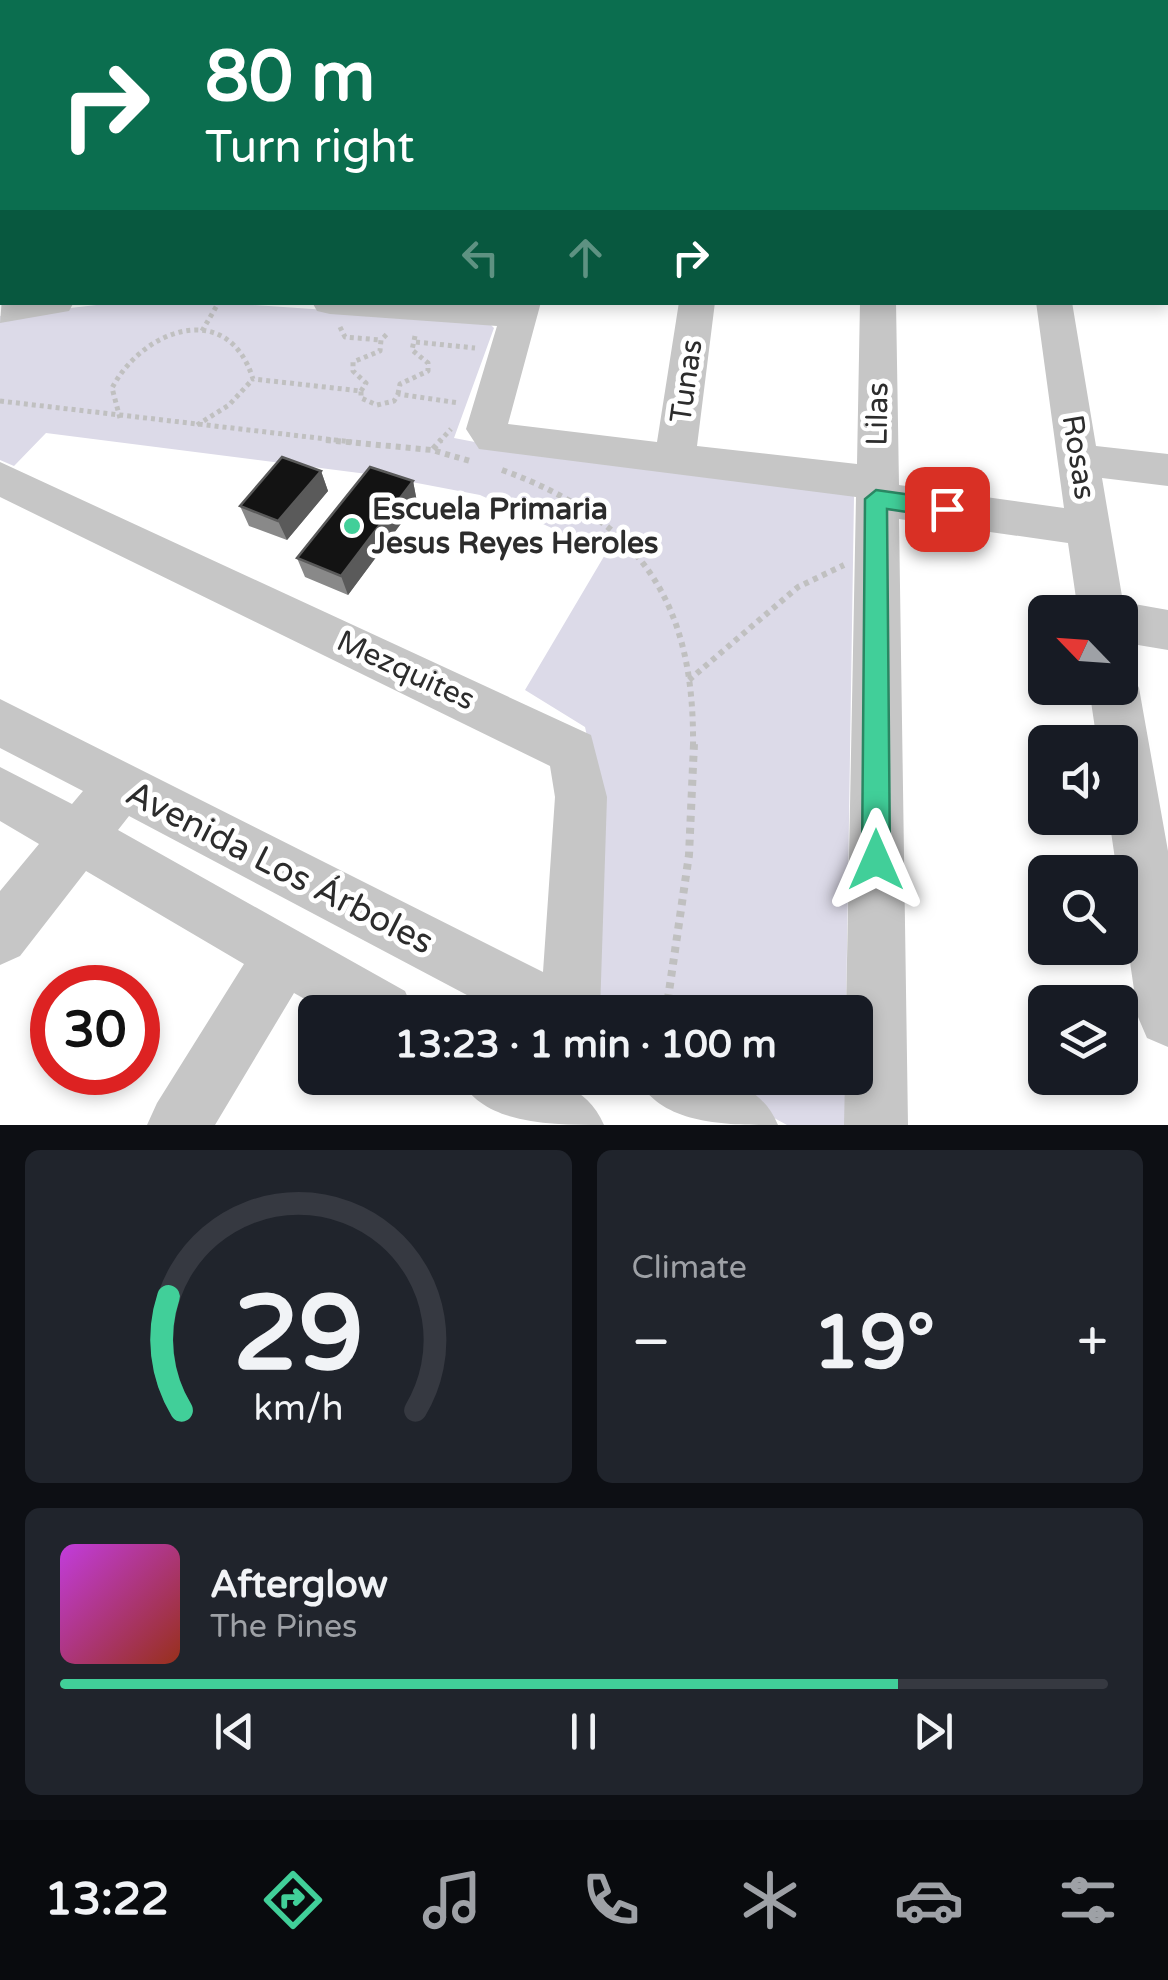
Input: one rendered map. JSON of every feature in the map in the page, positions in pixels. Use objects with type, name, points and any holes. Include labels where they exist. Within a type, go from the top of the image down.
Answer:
[{"type":"street","points":[[0,311],[37,305]]},
{"type":"street","points":[[412,305],[521,309],[488,422],[488,434],[501,440],[676,459],[1090,530]]},
{"type":"street","name":"Tunas","points":[[676,459],[697,305]]},
{"type":"street","name":"Lilas","points":[[876,1125],[878,305]]},
{"type":"street","name":"Rosas","points":[[1054,305],[1100,595]]},
{"type":"street","points":[[1079,460],[1168,470]]},
{"type":"street","name":"Mezquites","points":[[0,478],[573,752],[581,797],[571,995]]},
{"type":"street","points":[[1138,625],[1168,630]]},
{"type":"street","points":[[1117,705],[1168,1017]]},
{"type":"street","name":"Avenida Los Árboles","points":[[0,722],[526,995]]},
{"type":"street","points":[[0,936],[121,785]]},
{"type":"street","points":[[0,792],[356,995]]},
{"type":"street","points":[[179,1125],[285,952]]},
{"type":"street","points":[[524,1095],[554,1110]]},
{"type":"street","points":[[696,1095],[746,1125]]},
{"type":"path","points":[[202,331],[217,305]]},
{"type":"path","points":[[416,342],[412,350],[428,363],[428,371],[418,380],[400,384],[394,401],[377,406],[361,398],[366,383],[353,370],[353,362],[380,350],[384,336],[404,330],[416,342],[479,348],[472,366]]},
{"type":"path","points":[[120,418],[112,388],[128,355],[174,332],[218,333],[241,346],[252,364],[253,379],[229,405],[194,426]]},
{"type":"path","points":[[253,379],[361,391]]},
{"type":"path","points":[[398,394],[460,400],[450,434],[432,450]]},
{"type":"path","points":[[0,401],[120,418],[432,450],[509,472],[583,510],[629,549],[660,583],[667,597],[689,680],[691,830],[682,935],[670,995]]},
{"type":"path","points":[[689,680],[798,587],[840,566],[876,557]]},
{"type":"shaded area","points":[[96,305],[254,305],[487,321],[494,328],[454,438],[532,453],[849,486],[854,497],[846,995],[577,995],[591,754],[585,727],[525,690],[606,553],[480,495],[375,475],[46,433],[14,466],[0,460],[0,316]]},
{"type":"shaded area","points":[[731,1095],[845,1095],[845,1125],[787,1125]]},
{"type":"building","points":[[282,457],[321,471],[278,521],[240,506]]},
{"type":"building","points":[[370,467],[413,481],[341,576],[297,558]]},
{"type":"place","name":"Escuela Primaria Jesus Reyes Heroles","points":[[352,526]]},
{"type":"route","points":[[876,860],[876,499],[947,509]]}]
